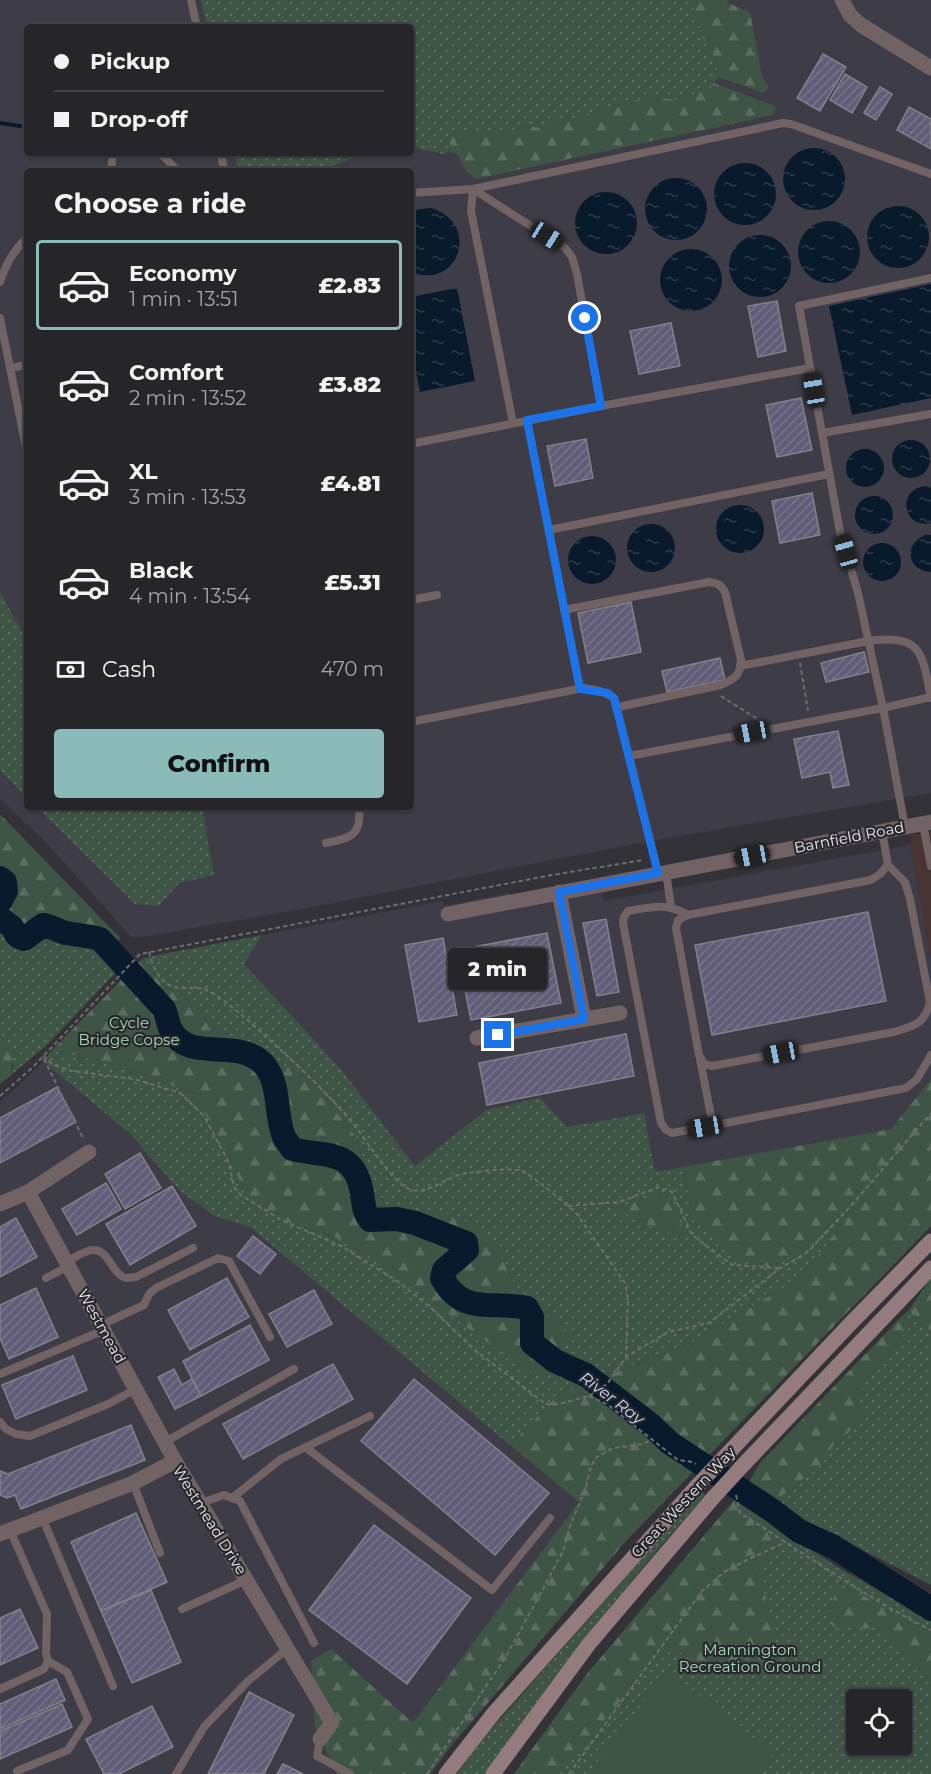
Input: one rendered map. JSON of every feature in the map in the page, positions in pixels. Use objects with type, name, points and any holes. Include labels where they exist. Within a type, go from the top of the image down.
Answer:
[{"type":"main road","name":"Great Western Way","points":[[446,1774],[493,1714],[696,1486],[931,1241]]},
{"type":"main road","name":"Great Western Way","points":[[494,1774],[589,1644],[712,1499],[931,1268]]},
{"type":"street","points":[[842,0],[850,15],[861,25],[931,68]]},
{"type":"street","name":"Barnfield Road","points":[[448,914],[927,823]]},
{"type":"street","points":[[559,892],[584,1019]]},
{"type":"street","points":[[477,1038],[620,1013]]},
{"type":"street","points":[[0,1204],[28,1192],[89,1152]]},
{"type":"street","name":"Westmead","points":[[28,1192],[176,1461]]},
{"type":"street","name":"Westmead Drive","points":[[5,1532],[133,1483],[176,1461],[332,1723],[320,1740]]},
{"type":"lane","points":[[191,0],[196,24]]},
{"type":"lane","points":[[414,193],[473,189],[783,123],[931,174]]},
{"type":"lane","points":[[163,156],[175,168]]},
{"type":"lane","points":[[473,189],[565,248],[572,257],[601,406]]},
{"type":"lane","points":[[473,189],[471,211],[513,423]]},
{"type":"lane","points":[[0,282],[4,269],[15,250],[24,241]]},
{"type":"lane","points":[[905,827],[883,708],[858,593],[840,532],[799,306],[931,278]]},
{"type":"lane","points":[[0,318],[24,428]]},
{"type":"lane","points":[[10,368],[24,366]]},
{"type":"lane","points":[[414,443],[527,420],[810,368]]},
{"type":"lane","points":[[822,433],[931,414]]},
{"type":"lane","points":[[527,420],[580,689]]},
{"type":"lane","points":[[549,530],[829,474]]},
{"type":"lane","points":[[564,610],[709,582],[722,586],[741,660],[740,671],[734,679],[721,685],[618,707]]},
{"type":"lane","points":[[414,599],[437,595]]},
{"type":"lane","points":[[629,756],[931,697],[921,654],[913,646],[900,639],[868,641],[740,666]]},
{"type":"lane","points":[[414,721],[580,689],[608,693],[614,698],[618,707],[654,858],[662,873],[671,907]]},
{"type":"lane","points":[[326,843],[347,838],[356,831],[359,822],[358,810]]},
{"type":"lane","points":[[927,823],[931,866]]},
{"type":"lane","points":[[699,1055],[705,1064],[712,1066],[894,1032],[920,1023],[930,1006],[910,899],[905,882],[888,865],[882,831]]},
{"type":"lane","points":[[721,1124],[711,1116],[676,928],[678,920],[688,915],[871,880],[888,865]]},
{"type":"lane","points":[[688,915],[671,907],[658,906],[628,911],[623,923],[661,1123],[666,1130],[672,1133],[906,1088],[917,1079],[931,1055]]},
{"type":"lane","points":[[46,1278],[89,1250],[95,1249],[104,1253],[118,1274],[126,1278],[136,1277],[193,1248]]},
{"type":"lane","points":[[0,1374],[102,1328],[144,1305],[149,1294],[156,1288],[218,1257],[229,1261],[270,1337]]},
{"type":"lane","points":[[165,1442],[294,1369]]},
{"type":"lane","points":[[0,1422],[6,1429],[16,1434],[30,1436],[108,1404],[136,1389]]},
{"type":"lane","points":[[232,1498],[282,1459],[370,1416]]},
{"type":"lane","points":[[305,1448],[492,1590],[550,1518]]},
{"type":"lane","points":[[133,1483],[160,1553]]},
{"type":"lane","points":[[201,1503],[224,1495],[240,1501],[314,1643]]},
{"type":"lane","points":[[42,1518],[113,1686]]},
{"type":"lane","points":[[0,1689],[44,1669],[48,1660],[46,1653],[47,1614],[5,1532]]},
{"type":"lane","points":[[182,1609],[246,1580]]},
{"type":"lane","points":[[176,1774],[204,1727],[248,1681],[287,1649]]},
{"type":"lane","points":[[17,1771],[68,1750],[88,1719],[67,1672],[48,1660]]},
{"type":"lane","points":[[320,1740],[317,1756],[350,1774]]},
{"type":"path","points":[[798,655],[810,721]]},
{"type":"path","points":[[708,688],[773,728]]},
{"type":"path","points":[[0,1096],[33,1067],[137,956],[552,875],[654,858]]},
{"type":"path","points":[[149,952],[156,971],[170,986],[204,988],[244,1016],[336,1104],[404,1186],[411,1190],[425,1190],[466,1173],[510,1169],[525,1173],[568,1206],[576,1213],[625,1283],[628,1299],[626,1357]]},
{"type":"path","points":[[43,1056],[89,1152]]},
{"type":"path","points":[[43,1056],[52,1064],[71,1071],[135,1079],[180,1093],[204,1116],[229,1163],[234,1187],[241,1195],[282,1220],[341,1246],[400,1283],[432,1309],[477,1352],[546,1404],[559,1404],[589,1396],[607,1384],[626,1357],[668,1332],[709,1323],[780,1268],[808,1252],[931,1113]]},
{"type":"path","points":[[568,1206],[619,1202],[659,1187],[672,1192],[692,1235],[732,1264],[780,1268]]},
{"type":"path","points":[[589,1396],[607,1404],[678,1460],[693,1462]]},
{"type":"path","points":[[427,1774],[506,1658],[542,1591],[563,1551],[571,1523],[585,1491],[591,1466],[597,1457],[613,1448],[643,1444],[651,1440]]},
{"type":"path","points":[[735,1492],[740,1513],[846,1582],[931,1630]]},
{"type":"path","points":[[569,1774],[702,1591],[724,1572],[787,1542]]},
{"type":"shaded area","points":[[0,0],[931,0],[931,793],[645,842],[286,912],[143,937],[131,937],[43,839],[0,799]]},
{"type":"shaded area","points":[[931,832],[931,960],[910,845],[912,835]]},
{"type":"shaded area","points":[[910,845],[931,960],[931,1079],[891,1129],[655,1172],[644,1113],[566,1127],[486,1110],[415,1166],[340,1068],[244,964],[262,935],[443,901],[444,906],[509,893],[513,908],[602,892],[604,901]]},
{"type":"shaded area","points":[[43,1061],[130,1134],[216,1217],[250,1227],[579,1502],[451,1746],[430,1774],[0,1774],[0,1101]]},
{"type":"green space","points":[[201,0],[691,0],[704,40],[717,62],[718,77],[711,89],[679,100],[657,98],[633,100],[590,113],[576,121],[558,118],[546,128],[522,126],[486,135],[459,129],[451,134],[449,152],[444,154],[414,148],[414,24],[206,24]]},
{"type":"green space","points":[[691,0],[726,0],[750,12],[762,77],[769,87],[764,93],[718,77],[717,62],[704,40]]},
{"type":"green space","points":[[714,83],[775,106],[773,115],[476,179],[466,171],[457,154],[449,152],[451,134],[459,129],[486,135],[522,126],[545,128],[558,118],[576,121],[590,113],[633,100],[657,98],[679,100],[710,89]]},
{"type":"green space","points":[[235,156],[355,156],[318,168],[239,168]]},
{"type":"green space","points":[[0,592],[24,636],[24,795],[0,770]]},
{"type":"green space","points":[[40,810],[203,810],[214,875],[179,883],[159,906],[135,904]]},
{"type":"green space","points":[[0,814],[121,939],[116,940],[58,923],[42,922],[23,928],[17,925],[8,913],[14,884],[0,872]]},
{"type":"green space","points":[[0,922],[15,939],[30,940],[45,928],[57,935],[94,941],[103,946],[122,966],[46,1046],[5,1080],[14,1066],[0,1036]]},
{"type":"green space","points":[[262,935],[244,964],[340,1068],[415,1166],[486,1110],[540,1098],[567,1127],[644,1113],[655,1172],[682,1167],[693,1213],[853,1208],[798,1279],[689,1344],[559,1394],[510,1445],[250,1227],[216,1217],[181,1192],[130,1134],[43,1061],[52,1050],[116,1065],[194,1094],[224,1147],[249,1201],[281,1220],[349,1242],[426,1296],[547,1314],[516,1288],[506,1265],[379,1208],[385,1202],[374,1191],[356,1137],[312,1081],[229,1035],[142,959]]},
{"type":"green space","name":"Cycle Bridge Copse","points":[[142,959],[229,1035],[312,1081],[356,1137],[374,1191],[394,1212],[452,1215],[481,1228],[501,1255],[516,1288],[571,1334],[547,1374],[526,1370],[349,1242],[281,1220],[249,1201],[224,1147],[194,1094],[116,1065],[52,1050]]},
{"type":"green space","points":[[0,1036],[13,1048],[13,1063],[8,1077],[0,1084]]},
{"type":"green space","points":[[931,1079],[931,1226],[626,1541],[451,1746],[430,1774],[337,1774],[315,1727],[311,1661],[331,1649],[413,1723],[579,1502],[510,1445],[559,1394],[689,1344],[798,1279],[851,1210],[775,1268],[734,1259],[693,1213],[682,1167],[891,1129]]},
{"type":"green space","points":[[669,1195],[679,1222],[686,1230],[682,1237],[659,1231],[616,1209],[650,1197]]},
{"type":"green space","points":[[931,1278],[931,1331],[908,1311]]},
{"type":"green space","points":[[908,1311],[931,1331],[931,1585],[775,1505],[783,1495],[822,1464],[832,1447],[860,1422],[862,1412],[858,1395],[864,1383],[913,1323],[903,1315]]},
{"type":"green space","points":[[903,1315],[913,1323],[864,1383],[858,1395],[862,1412],[860,1422],[832,1447],[822,1464],[783,1495],[775,1505],[749,1488],[750,1480],[760,1463]]},
{"type":"green space","points":[[702,1491],[705,1495],[591,1631],[485,1774],[456,1774],[486,1735]]},
{"type":"green space","name":"Mannington Recreation Ground","points":[[735,1499],[836,1566],[931,1621],[931,1774],[514,1774],[587,1674]]},
{"type":"green space","points":[[735,1499],[793,1538],[758,1569],[773,1626],[773,1637],[766,1647],[728,1665],[715,1666],[694,1661],[667,1645],[560,1774],[514,1774],[587,1674]]},
{"type":"green space","points":[[843,1588],[852,1589],[931,1633],[931,1683],[927,1681],[921,1668],[894,1648],[880,1626],[866,1629],[854,1625],[843,1630],[833,1627],[830,1616],[835,1592]]},
{"type":"green space","points":[[668,1671],[773,1753],[756,1774],[587,1774]]},
{"type":"water","points":[[808,148],[820,148],[836,157],[843,167],[845,179],[843,191],[836,201],[820,210],[808,210],[797,205],[788,196],[783,185],[783,173],[788,162],[797,153]]},
{"type":"water","points":[[739,163],[751,163],[767,172],[774,182],[776,194],[774,206],[767,216],[751,225],[739,225],[728,220],[719,211],[714,200],[714,188],[719,177],[728,168]]},
{"type":"water","points":[[670,178],[682,178],[698,187],[705,197],[707,209],[705,221],[698,231],[682,240],[670,240],[659,235],[650,226],[645,215],[645,203],[650,192],[659,183]]},
{"type":"water","points":[[600,192],[612,192],[628,201],[635,211],[637,223],[635,235],[628,245],[612,254],[600,254],[589,249],[580,240],[575,229],[575,217],[580,206],[589,197]]},
{"type":"water","points":[[892,206],[904,206],[920,215],[927,225],[929,237],[927,249],[920,259],[904,268],[892,268],[881,263],[872,254],[867,243],[867,231],[872,220],[881,211]]},
{"type":"water","points":[[431,208],[447,216],[456,227],[459,240],[458,253],[451,264],[441,272],[427,275],[414,273],[414,211]]},
{"type":"water","points":[[823,221],[835,221],[851,230],[858,240],[860,252],[858,264],[851,274],[835,283],[823,283],[812,278],[803,269],[798,258],[798,246],[803,235],[812,226]]},
{"type":"water","points":[[754,235],[766,235],[782,244],[789,254],[791,266],[789,278],[782,288],[766,297],[754,297],[743,292],[734,283],[729,272],[729,260],[734,249],[743,240]]},
{"type":"water","points":[[685,249],[697,249],[713,258],[720,268],[722,280],[720,292],[713,302],[697,311],[685,311],[674,306],[665,297],[660,286],[660,274],[665,263],[674,254]]},
{"type":"water","points":[[931,284],[931,398],[852,415],[829,306]]},
{"type":"water","points":[[457,288],[475,381],[420,392],[414,361],[414,296]]},
{"type":"water","points":[[911,440],[924,446],[930,459],[924,472],[911,478],[898,472],[892,459],[898,446]]},
{"type":"water","points":[[865,449],[878,455],[884,468],[878,481],[865,487],[852,481],[846,468],[852,455]]},
{"type":"water","points":[[926,486],[931,488],[931,523],[921,523],[909,515],[906,508],[910,494]]},
{"type":"water","points":[[874,496],[887,502],[893,515],[887,528],[874,534],[861,528],[855,515],[861,502]]},
{"type":"water","points":[[740,505],[757,512],[764,529],[757,546],[740,553],[723,546],[716,529],[723,512]]},
{"type":"water","points":[[651,524],[668,531],[675,548],[668,565],[651,572],[634,565],[627,548],[634,531]]},
{"type":"water","points":[[925,535],[931,535],[931,572],[917,567],[911,556],[913,544]]},
{"type":"water","points":[[592,536],[609,543],[616,560],[609,577],[592,584],[575,577],[568,560],[575,543]]},
{"type":"water","points":[[882,543],[895,549],[901,562],[895,575],[882,581],[869,575],[863,562],[869,549]]},
{"type":"building","points":[[823,54],[846,67],[820,111],[797,98]]},
{"type":"building","points":[[845,74],[867,87],[852,113],[830,100]]},
{"type":"building","points":[[880,87],[892,94],[876,120],[864,113]]},
{"type":"building","points":[[909,107],[931,119],[931,149],[897,130]]},
{"type":"building","points":[[777,301],[786,351],[758,357],[748,306]]},
{"type":"building","points":[[671,323],[680,366],[639,374],[630,331]]},
{"type":"building","points":[[801,398],[812,450],[777,457],[766,405]]},
{"type":"building","points":[[586,439],[593,478],[555,486],[547,446]]},
{"type":"building","points":[[812,493],[820,535],[780,543],[772,501]]},
{"type":"building","points":[[631,602],[641,652],[588,663],[578,613]]},
{"type":"building","points":[[864,652],[869,672],[826,682],[821,663]]},
{"type":"building","points":[[720,658],[725,680],[667,692],[662,671]]},
{"type":"building","points":[[838,731],[849,785],[833,788],[830,772],[802,778],[794,739]]},
{"type":"building","points":[[868,912],[886,1001],[712,1035],[695,945]]},
{"type":"building","points":[[606,919],[619,992],[597,996],[583,923]]},
{"type":"building","points":[[547,933],[561,1003],[471,1020],[457,950]]},
{"type":"building","points":[[443,938],[457,1015],[419,1022],[405,945]]},
{"type":"building","points":[[626,1034],[634,1076],[487,1105],[479,1063]]},
{"type":"building","points":[[57,1087],[76,1122],[0,1163],[0,1118]]},
{"type":"building","points":[[140,1153],[161,1188],[125,1209],[105,1174]]},
{"type":"building","points":[[106,1183],[121,1209],[77,1235],[62,1209]]},
{"type":"building","points":[[172,1186],[196,1226],[130,1265],[106,1224]]},
{"type":"building","points":[[16,1218],[37,1257],[0,1277],[0,1227]]},
{"type":"building","points":[[253,1236],[276,1254],[260,1274],[237,1256]]},
{"type":"building","points":[[227,1278],[249,1317],[190,1350],[168,1310]]},
{"type":"building","points":[[36,1288],[58,1337],[9,1359],[0,1338],[0,1305]]},
{"type":"building","points":[[314,1290],[332,1324],[287,1347],[269,1314]]},
{"type":"building","points":[[250,1325],[269,1360],[201,1396],[183,1361]]},
{"type":"building","points":[[73,1356],[87,1390],[16,1419],[2,1385]]},
{"type":"building","points":[[333,1364],[353,1399],[243,1459],[223,1424]]},
{"type":"building","points":[[174,1369],[182,1385],[192,1379],[201,1396],[175,1409],[158,1377]]},
{"type":"building","points":[[414,1379],[549,1493],[495,1555],[361,1441]]},
{"type":"building","points":[[131,1425],[145,1460],[21,1509],[15,1495],[7,1498],[0,1495],[0,1471],[8,1474]]},
{"type":"building","points":[[136,1513],[167,1582],[101,1611],[71,1542]]},
{"type":"building","points":[[374,1525],[471,1598],[407,1684],[309,1610]]},
{"type":"building","points":[[151,1590],[181,1662],[132,1683],[101,1611]]},
{"type":"building","points":[[20,1609],[38,1648],[0,1665],[0,1618]]},
{"type":"building","points":[[56,1679],[65,1700],[0,1729],[0,1704]]},
{"type":"building","points":[[249,1692],[294,1715],[264,1774],[208,1774]]},
{"type":"building","points":[[62,1704],[72,1727],[0,1759],[0,1731]]},
{"type":"building","points":[[152,1706],[173,1747],[119,1774],[104,1774],[86,1739]]},
{"type":"building","points":[[283,1764],[303,1774],[277,1774]]},
{"type":"waterway","points":[[0,123],[24,127]]},
{"type":"waterway","name":"River Ray","points":[[0,878],[5,882],[6,891],[0,902]]},
{"type":"waterway","name":"River Ray","points":[[0,918],[12,927],[17,936],[24,939],[43,925],[66,933],[100,939],[164,1009],[170,1028],[179,1040],[199,1048],[248,1054],[266,1067],[274,1086],[281,1128],[292,1149],[335,1156],[351,1166],[357,1175],[364,1209],[370,1220],[397,1219],[415,1223],[466,1243],[467,1250],[444,1270],[442,1278],[460,1298],[480,1305],[527,1308],[532,1317],[532,1343],[555,1361],[586,1375],[651,1425],[670,1443],[773,1511],[799,1531],[834,1547],[931,1609]]},
{"type":"route","points":[[498,1035],[584,1019],[559,892],[658,873],[618,707],[614,698],[608,693],[580,689],[527,420],[601,406],[585,318]]}]
